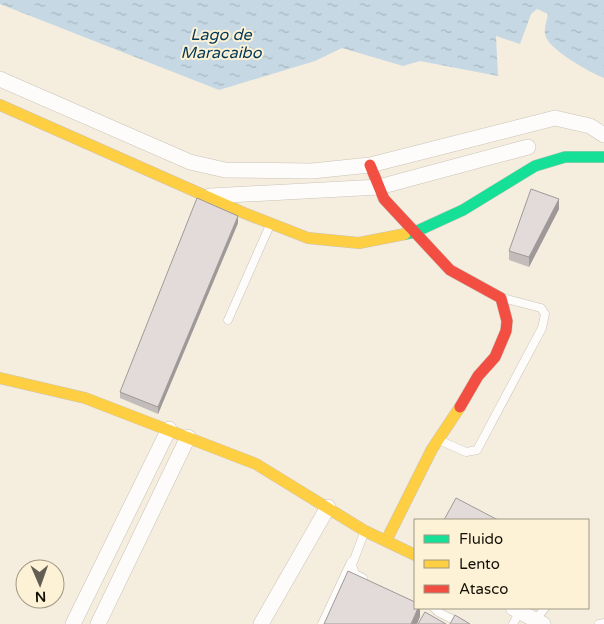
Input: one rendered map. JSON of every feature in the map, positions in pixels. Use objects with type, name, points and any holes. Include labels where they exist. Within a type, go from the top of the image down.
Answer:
[{"type":"street","points":[[0,79],[190,162],[225,170],[312,171],[370,166],[554,118],[590,126],[604,135]]},
{"type":"street","points":[[0,105],[271,223],[308,238],[333,241],[359,243],[415,232],[463,210],[535,166],[565,157],[604,157]]},
{"type":"street","points":[[206,196],[379,187],[528,147]]},
{"type":"street","points":[[370,166],[384,199],[450,270],[501,298],[507,321],[506,331],[495,357],[478,376],[440,440],[432,449],[386,541]]},
{"type":"street","points":[[0,378],[85,398],[256,464],[365,531],[414,552]]},
{"type":"street","points":[[73,624],[169,429]]},
{"type":"street","points":[[98,624],[188,437]]},
{"type":"street","points":[[261,624],[328,507]]},
{"type":"street","points":[[515,614],[539,622]]},
{"type":"lane","points":[[228,320],[271,223]]},
{"type":"lane","points":[[440,440],[466,452],[477,450],[542,328],[545,314],[541,308],[501,298]]},
{"type":"lane","points":[[322,624],[365,531]]},
{"type":"lane","points":[[352,559],[355,574],[375,584]]},
{"type":"lane","points":[[435,609],[462,624]]},
{"type":"lane","points":[[539,622],[545,609]]},
{"type":"lane","points":[[599,624],[604,623]]},
{"type":"water","name":"Lago de Maracaibo","points":[[0,0],[604,0],[604,78],[580,66],[553,46],[545,34],[548,14],[537,9],[531,14],[520,44],[496,36],[498,76],[420,61],[403,66],[342,48],[315,61],[219,90],[0,4]]},
{"type":"building","points":[[531,189],[559,199],[529,257],[509,251]]},
{"type":"building","points":[[197,198],[238,216],[158,407],[120,392]]},
{"type":"building","points":[[456,498],[496,519],[445,519]]},
{"type":"building","points":[[348,571],[414,602],[414,609],[418,609],[411,624],[324,624]]},
{"type":"building","points":[[425,612],[446,624],[418,624]]},
{"type":"building","points":[[455,615],[470,624],[450,624]]},
{"type":"traffic: fast","points":[[405,234],[415,232],[463,210],[535,166],[565,157],[604,157]]},
{"type":"traffic: slow","points":[[0,105],[244,213],[308,238],[359,243],[405,234]]},
{"type":"traffic: slow","points":[[0,378],[85,398],[256,464],[365,531],[414,555]]},
{"type":"traffic: slow","points":[[386,541],[432,449],[460,407]]},
{"type":"traffic: jam","points":[[370,165],[384,199],[450,270],[501,298],[507,321],[506,331],[495,357],[478,376],[460,407]]}]
